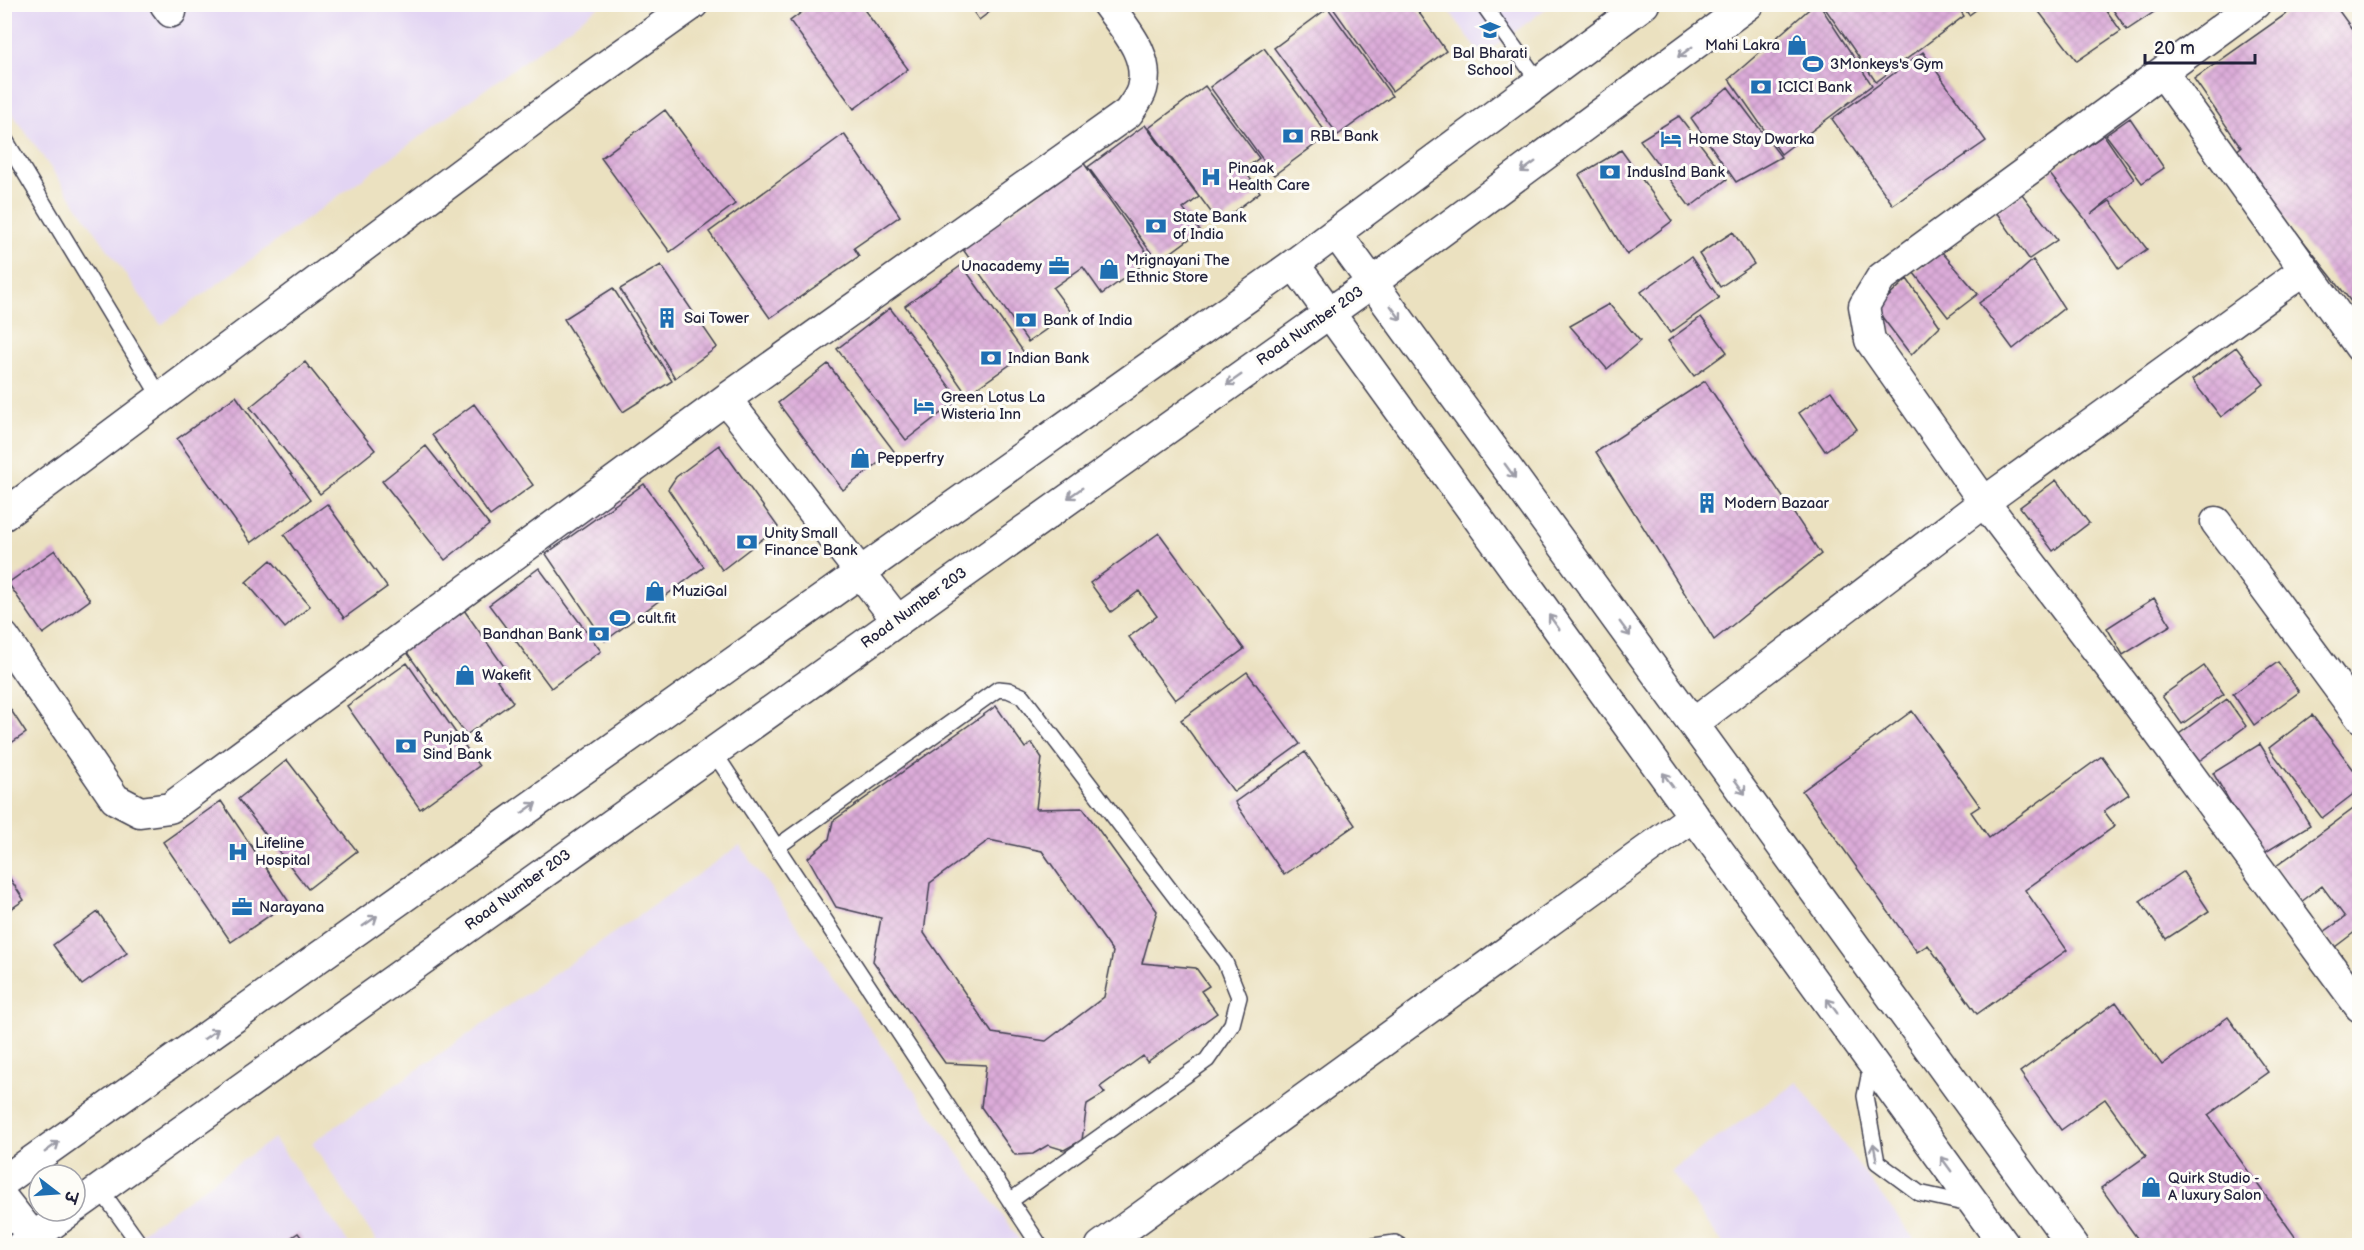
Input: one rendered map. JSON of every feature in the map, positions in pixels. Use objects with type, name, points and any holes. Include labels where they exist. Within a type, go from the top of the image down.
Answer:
[{"type":"street","points":[[4,515],[579,85],[693,4]]},
{"type":"street","points":[[4,637],[115,799],[140,812],[170,808],[726,399],[1128,113],[1142,90],[1144,64],[1136,45],[1107,4]]},
{"type":"street","points":[[4,1181],[1294,264],[1644,4]]},
{"type":"street","name":"Road Number 203","points":[[87,1198],[1373,282],[1749,4]]},
{"type":"street","points":[[2255,4],[1881,278],[1863,306],[1870,340],[1984,502],[2357,997]]},
{"type":"street","points":[[2163,73],[2360,347]]},
{"type":"street","points":[[1336,233],[2073,1245]]},
{"type":"street","points":[[1294,264],[2005,1245]]},
{"type":"street","points":[[1694,723],[1984,502],[2304,270]]},
{"type":"street","points":[[726,399],[897,620]]},
{"type":"street","points":[[2216,522],[2360,717]]},
{"type":"street","points":[[1101,1245],[1694,816]]},
{"type":"street","points":[[4,1200],[27,1241],[53,1223]]},
{"type":"lane","points":[[1483,4],[1539,82]]},
{"type":"lane","points":[[4,138],[161,398]]},
{"type":"lane","points":[[777,847],[998,689],[1008,690],[1022,696],[1225,962],[1239,997],[1232,1024],[1207,1060],[1010,1201]]},
{"type":"lane","points":[[713,751],[1040,1245]]},
{"type":"lane","points":[[1872,1061],[1865,1096],[1876,1162],[1919,1193],[1976,1206]]},
{"type":"lane","points":[[100,1189],[141,1245]]},
{"type":"lane","points":[[1374,1245],[1395,1243],[1400,1245]]},
{"type":"shaded area","points":[[4,5],[601,5],[161,325],[5,103]]},
{"type":"shaded area","name":"Bal Bharati School","points":[[1445,5],[1551,5],[1482,56]]},
{"type":"shaded area","points":[[740,845],[1023,1245],[379,1245],[312,1143]]},
{"type":"shaded area","points":[[1797,1082],[1914,1239],[1904,1246],[1724,1245],[1670,1171]]},
{"type":"shaded area","points":[[274,1138],[350,1245],[122,1246]]},
{"type":"building","points":[[813,4],[860,4],[908,69],[854,109],[790,21]]},
{"type":"building","points":[[968,4],[1000,4],[979,20]]},
{"type":"building","points":[[1330,4],[1413,4],[1446,51],[1392,91]]},
{"type":"building","points":[[1815,4],[1819,4],[1872,85],[1781,154],[1729,79]]},
{"type":"building","points":[[1822,4],[1956,4],[1964,16],[1876,82]]},
{"type":"building","points":[[1961,4],[1984,4],[1969,15]]},
{"type":"building","points":[[2033,4],[2102,4],[2121,31],[2077,61]]},
{"type":"building","points":[[2109,4],[2153,4],[2157,10],[2127,30]]},
{"type":"building","points":[[2300,4],[2334,4],[2360,40],[2360,313],[2234,153],[2241,147],[2194,79]]},
{"type":"building","points":[[1328,8],[1392,96],[1338,135],[1274,48]]},
{"type":"building","points":[[1264,48],[1328,135],[1274,175],[1210,87]]},
{"type":"building","points":[[1923,52],[1986,141],[1893,205],[1832,119]]},
{"type":"building","points":[[1205,86],[1259,158],[1244,170],[1260,192],[1219,223],[1149,128]]},
{"type":"building","points":[[1728,87],[1781,157],[1736,182],[1691,118]]},
{"type":"building","points":[[665,110],[735,204],[670,252],[601,158]]},
{"type":"building","points":[[1679,116],[1727,179],[1690,207],[1640,140]]},
{"type":"building","points":[[2130,118],[2164,168],[2142,183],[2106,135]]},
{"type":"building","points":[[1145,125],[1199,197],[1183,209],[1200,231],[1158,262],[1088,167]]},
{"type":"building","points":[[844,134],[900,216],[854,248],[859,256],[770,318],[709,232]]},
{"type":"building","points":[[2104,135],[2134,179],[2091,214],[2110,201],[2147,249],[2119,269],[2085,219],[2049,173]]},
{"type":"building","points":[[1621,150],[1672,221],[1627,255],[1579,175]]},
{"type":"building","points":[[1083,162],[1151,259],[1102,294],[1083,267],[1053,288],[1071,312],[1028,342],[962,248]]},
{"type":"building","points":[[2022,194],[2057,240],[2029,259],[1996,212]]},
{"type":"building","points":[[1733,232],[1754,264],[1720,287],[1699,254]]},
{"type":"building","points":[[1941,251],[1978,294],[1948,317],[1914,273]]},
{"type":"building","points":[[1691,257],[1719,298],[1670,333],[1641,292]]},
{"type":"building","points":[[2033,260],[2064,308],[2013,349],[1979,303],[2005,285]]},
{"type":"building","name":"Sai Tower","points":[[661,265],[717,347],[675,378],[620,289]]},
{"type":"building","points":[[962,265],[1025,354],[967,395],[905,306]]},
{"type":"building","points":[[1907,279],[1940,326],[1911,355],[1876,309]]},
{"type":"building","points":[[613,288],[672,381],[623,412],[564,319]]},
{"type":"building","points":[[1609,304],[1640,341],[1607,369],[1570,326]]},
{"type":"building","points":[[890,308],[959,399],[906,440],[837,349]]},
{"type":"building","points":[[1701,317],[1727,352],[1694,376],[1668,341]]},
{"type":"building","points":[[2236,347],[2264,384],[2221,417],[2192,380]]},
{"type":"building","points":[[305,362],[375,450],[320,494],[250,407]]},
{"type":"building","points":[[828,364],[894,451],[843,490],[778,403]]},
{"type":"building","name":"Modern Bazaar","points":[[1705,381],[1821,554],[1714,640],[1596,452]]},
{"type":"building","points":[[1831,391],[1857,429],[1825,451],[1799,413]]},
{"type":"building","points":[[236,396],[310,500],[251,543],[177,439]]},
{"type":"building","points":[[474,404],[533,485],[490,516],[432,435]]},
{"type":"building","points":[[719,445],[778,527],[722,570],[668,489],[676,477]]},
{"type":"building","points":[[426,446],[489,525],[445,560],[382,481]]},
{"type":"building","points":[[2056,480],[2089,523],[2053,551],[2020,507]]},
{"type":"building","points":[[644,484],[704,567],[605,641],[546,554]]},
{"type":"building","points":[[327,504],[387,587],[344,618],[284,535]]},
{"type":"building","points":[[1159,533],[1244,649],[1175,700],[1129,637],[1157,616],[1139,591],[1111,612],[1090,583]]},
{"type":"building","points":[[55,550],[90,600],[43,634],[8,583]]},
{"type":"building","points":[[271,560],[310,606],[285,628],[246,582]]},
{"type":"building","points":[[539,568],[601,651],[551,688],[489,605]]},
{"type":"building","points":[[2154,598],[2171,625],[2123,655],[2107,628]]},
{"type":"building","points":[[459,603],[508,672],[497,680],[513,702],[466,735],[401,644]]},
{"type":"building","points":[[2278,662],[2299,692],[2254,725],[2233,694]]},
{"type":"building","points":[[407,663],[479,766],[420,809],[347,706]]},
{"type":"building","points":[[2204,666],[2224,694],[2182,724],[2162,696]]},
{"type":"building","points":[[1247,672],[1300,744],[1234,792],[1181,720]]},
{"type":"building","points":[[2227,699],[2246,726],[2199,761],[2179,734]]},
{"type":"building","points":[[5,701],[26,733],[5,747]]},
{"type":"building","points":[[996,706],[1025,748],[1032,743],[1042,758],[1036,809],[1083,808],[1157,911],[1142,963],[1196,968],[1209,986],[1201,991],[1217,1013],[1147,1062],[1143,1056],[1100,1087],[1105,1093],[1087,1104],[1082,1140],[1064,1150],[1048,1145],[1033,1154],[1015,1155],[981,1107],[986,1065],[945,1063],[873,961],[881,918],[836,907],[808,858],[829,839],[833,821]],"holes":[[[989,840],[1042,851],[1113,952],[1104,997],[1046,1041],[992,1033],[924,933],[930,883]]]},
{"type":"building","points":[[1912,711],[1980,806],[1971,812],[1989,838],[2102,756],[2129,794],[2104,811],[2115,826],[2025,890],[2067,950],[1977,1014],[1928,945],[1917,952],[1802,791]]},
{"type":"building","points":[[2312,715],[2360,778],[2360,789],[2322,818],[2269,748]]},
{"type":"building","points":[[2260,744],[2310,825],[2261,855],[2213,773]]},
{"type":"building","points":[[1305,752],[1355,825],[1284,875],[1235,802]]},
{"type":"building","points":[[287,760],[357,851],[308,889],[238,799]]},
{"type":"building","points":[[221,801],[289,902],[231,942],[163,842]]},
{"type":"building","points":[[2360,804],[2360,928],[2335,947],[2324,932],[2345,917],[2322,886],[2301,902],[2275,867]]},
{"type":"building","points":[[5,871],[24,900],[5,913]]},
{"type":"building","points":[[2183,872],[2209,911],[2166,939],[2140,901]]},
{"type":"building","points":[[98,912],[127,953],[82,985],[53,945]]},
{"type":"building","points":[[2116,1002],[2162,1065],[2228,1017],[2268,1072],[2208,1115],[2301,1245],[2142,1245],[2101,1188],[2146,1156],[2105,1099],[2061,1130],[2020,1072]]},
{"type":"building","points":[[298,1233],[307,1245],[280,1245]]},
{"type":"place","name":"Bal Bharati School","points":[[1490,30]]},
{"type":"place","name":"Mahi Lakra","points":[[1797,45]]},
{"type":"place","name":"3Monkeys's Gym","points":[[1813,64]]},
{"type":"place","name":"ICICI Bank","points":[[1761,87]]},
{"type":"place","name":"RBL Bank","points":[[1293,136]]},
{"type":"place","name":"Home Stay Dwarka","points":[[1671,139]]},
{"type":"place","name":"IndusInd Bank","points":[[1610,172]]},
{"type":"place","name":"Pinaak Health Care","points":[[1211,177]]},
{"type":"place","name":"State Bank of India","points":[[1156,226]]},
{"type":"place","name":"Unacademy","points":[[1059,266]]},
{"type":"place","name":"Mrignayani The Ethnic Store","points":[[1109,269]]},
{"type":"place","name":"Sai Tower","points":[[667,318]]},
{"type":"place","name":"Bank of India","points":[[1026,320]]},
{"type":"place","name":"Indian Bank","points":[[991,358]]},
{"type":"place","name":"Green Lotus La Wisteria Inn","points":[[924,406]]},
{"type":"place","name":"Pepperfry","points":[[860,458]]},
{"type":"place","name":"Modern Bazaar","points":[[1707,503]]},
{"type":"place","name":"Unity Small Finance Bank","points":[[747,542]]},
{"type":"place","name":"MuziGal","points":[[655,591]]},
{"type":"place","name":"cult.fit","points":[[620,618]]},
{"type":"place","name":"Bandhan Bank","points":[[599,634]]},
{"type":"place","name":"Wakefit","points":[[465,675]]},
{"type":"place","name":"Punjab & Sind Bank","points":[[406,746]]},
{"type":"place","name":"Lifeline Hospital","points":[[238,852]]},
{"type":"place","name":"Narayana","points":[[242,907]]},
{"type":"place","name":"Quirk Studio - A luxury Salon","points":[[2151,1187]]}]
